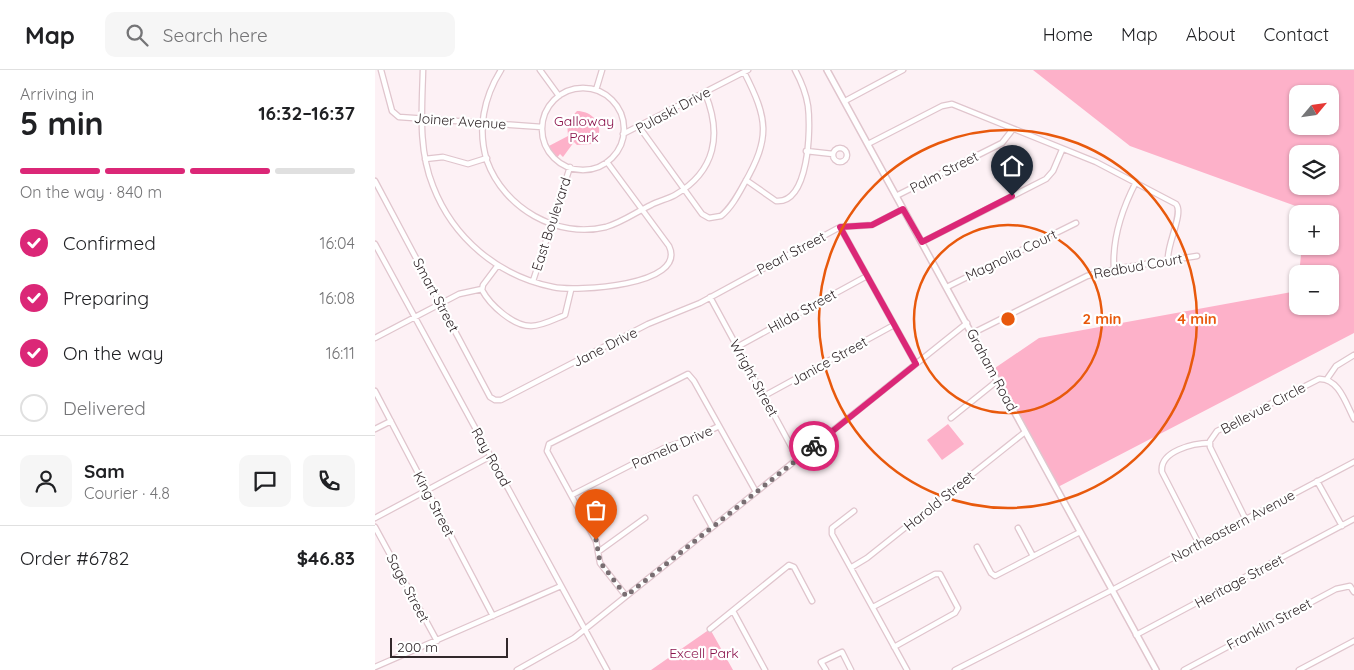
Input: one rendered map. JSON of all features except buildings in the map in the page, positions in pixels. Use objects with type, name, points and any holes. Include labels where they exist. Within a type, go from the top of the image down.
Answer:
[{"type":"main road","name":"Graham Road","points":[[827,70],[973,333],[997,381],[1156,670]]},
{"type":"street","name":"Joiner Avenue","points":[[381,70],[393,112],[399,117],[542,127]]},
{"type":"street","points":[[423,70],[422,118],[425,159],[435,193],[453,224],[474,248],[498,265],[533,281],[571,290],[619,286],[644,278],[667,265],[672,255],[671,248],[607,162]]},
{"type":"street","points":[[501,70],[487,98],[482,123],[487,158],[494,175],[511,198],[528,212],[551,224],[576,229],[601,228],[626,219],[643,209],[675,196],[684,189],[705,165],[714,144],[714,116],[705,93]]},
{"type":"street","points":[[540,70],[559,96]]},
{"type":"street","points":[[596,90],[603,70]]},
{"type":"street","points":[[746,180],[773,201],[787,200],[798,189],[809,130],[807,105],[795,70]]},
{"type":"street","points":[[845,101],[903,70]]},
{"type":"street","points":[[640,128],[701,214],[713,218],[725,213],[746,180],[761,151],[763,127],[759,104],[746,71]]},
{"type":"street","name":"Pulaski Drive","points":[[623,134],[640,128],[746,71]]},
{"type":"street","points":[[579,88],[596,90],[608,97],[617,107],[623,120],[623,134],[619,148],[607,162],[587,169],[570,167],[559,161],[550,152],[544,140],[542,127],[548,107],[559,96],[579,88]]},
{"type":"street","points":[[868,144],[947,104],[1013,129],[1096,162],[1179,207],[1179,213],[1167,249],[1168,259]]},
{"type":"street","name":"Palm Street","points":[[896,196],[1001,143],[1013,129]]},
{"type":"street","points":[[922,242],[1046,179],[1053,171],[1062,150]]},
{"type":"street","points":[[806,151],[833,154]]},
{"type":"street","points":[[425,159],[443,157],[468,164],[487,158]]},
{"type":"street","name":"East Boulevard","points":[[533,281],[570,167]]},
{"type":"street","name":"Smart Street","points":[[375,181],[490,397],[495,400],[502,399]]},
{"type":"street","points":[[1115,269],[1113,249],[1115,238],[1127,199],[1136,182]]},
{"type":"street","name":"Pearl Street","points":[[710,297],[840,227],[872,225],[903,209]]},
{"type":"street","name":"Magnolia Court","points":[[947,287],[1076,223]]},
{"type":"street","points":[[840,227],[916,364]]},
{"type":"street","name":"Ray Road","points":[[375,244],[607,670]]},
{"type":"street","name":"Redbud Court","points":[[973,333],[1087,276],[1168,259],[1197,256]]},
{"type":"street","points":[[375,338],[459,294],[482,289],[498,265]]},
{"type":"street","name":"Hilda Street","points":[[737,347],[867,276]]},
{"type":"street","points":[[482,289],[503,313],[519,323],[531,326],[565,315],[571,290]]},
{"type":"street","name":"Wright Street","points":[[710,297],[798,459]]},
{"type":"street","name":"Jane Drive","points":[[502,399],[649,324],[710,297]]},
{"type":"street","points":[[517,670],[574,638],[967,323]]},
{"type":"street","name":"Janice Street","points":[[764,396],[894,325]]},
{"type":"street","points":[[1354,355],[1336,366],[1327,379],[1336,386],[1354,419]]},
{"type":"street","points":[[626,596],[600,562],[596,540],[546,448],[553,442],[686,374],[694,381],[756,492]]},
{"type":"street","name":"Bellevue Circle","points":[[1246,520],[1214,456],[1210,443],[1213,435],[1220,429],[1308,384],[1319,379],[1327,379]]},
{"type":"street","points":[[951,418],[997,381]]},
{"type":"street","name":"King Street","points":[[375,391],[493,616]]},
{"type":"street","points":[[375,429],[391,421]]},
{"type":"street","name":"Pamela Drive","points":[[572,495],[667,447],[695,438],[719,426]]},
{"type":"street","name":"Harold Street","points":[[852,567],[867,558],[1025,432]]},
{"type":"street","points":[[1199,544],[1162,472],[1161,466],[1164,459],[1187,446],[1210,443]]},
{"type":"street","points":[[375,518],[491,456]]},
{"type":"street","name":"Northeastern Avenue","points":[[955,670],[1112,590],[1354,462]]},
{"type":"street","points":[[1317,481],[1342,526]]},
{"type":"street","points":[[696,498],[712,528]]},
{"type":"street","points":[[853,511],[832,528],[832,534],[852,567],[907,670]]},
{"type":"street","points":[[598,552],[645,518]]},
{"type":"street","name":"Heritage Street","points":[[1136,635],[1354,520]]},
{"type":"street","name":"Sage Street","points":[[375,527],[437,641]]},
{"type":"street","points":[[1018,528],[1033,556]]},
{"type":"street","points":[[977,548],[991,573],[995,576],[1081,532]]},
{"type":"street","points":[[710,629],[789,565],[795,569],[812,601]]},
{"type":"street","points":[[873,607],[935,574],[940,574],[958,608],[955,613],[894,647]]},
{"type":"street","points":[[375,667],[561,586]]},
{"type":"street","name":"Franklin Street","points":[[1183,670],[1190,668],[1336,589],[1349,586],[1354,592]]},
{"type":"street","points":[[733,611],[765,670]]},
{"type":"street","points":[[1299,670],[1354,641]]},
{"type":"street","points":[[826,670],[821,662],[841,652],[851,670]]},
{"type":"green space","points":[[1033,70],[1354,70],[1354,333],[1056,488],[992,370],[1039,338],[1289,292],[1289,315],[1339,315],[1339,265],[1300,265],[1301,255],[1339,255],[1339,205],[1293,205],[1130,146]]},
{"type":"green space","name":"Galloway Park","points":[[577,111],[589,114],[597,122],[599,133],[597,139],[592,144],[577,145],[574,142],[563,157],[560,154],[556,159],[547,147],[568,136],[567,122]]},
{"type":"green space","points":[[948,424],[964,444],[942,460],[927,440]]},
{"type":"green space","name":"Excell Park","points":[[710,629],[733,670],[651,670]]},
{"type":"way so far","points":[[596,540],[600,562],[626,596],[814,446]]},
{"type":"route","points":[[814,446],[916,364],[840,227],[872,225],[903,209],[922,242],[1012,196]]}]
